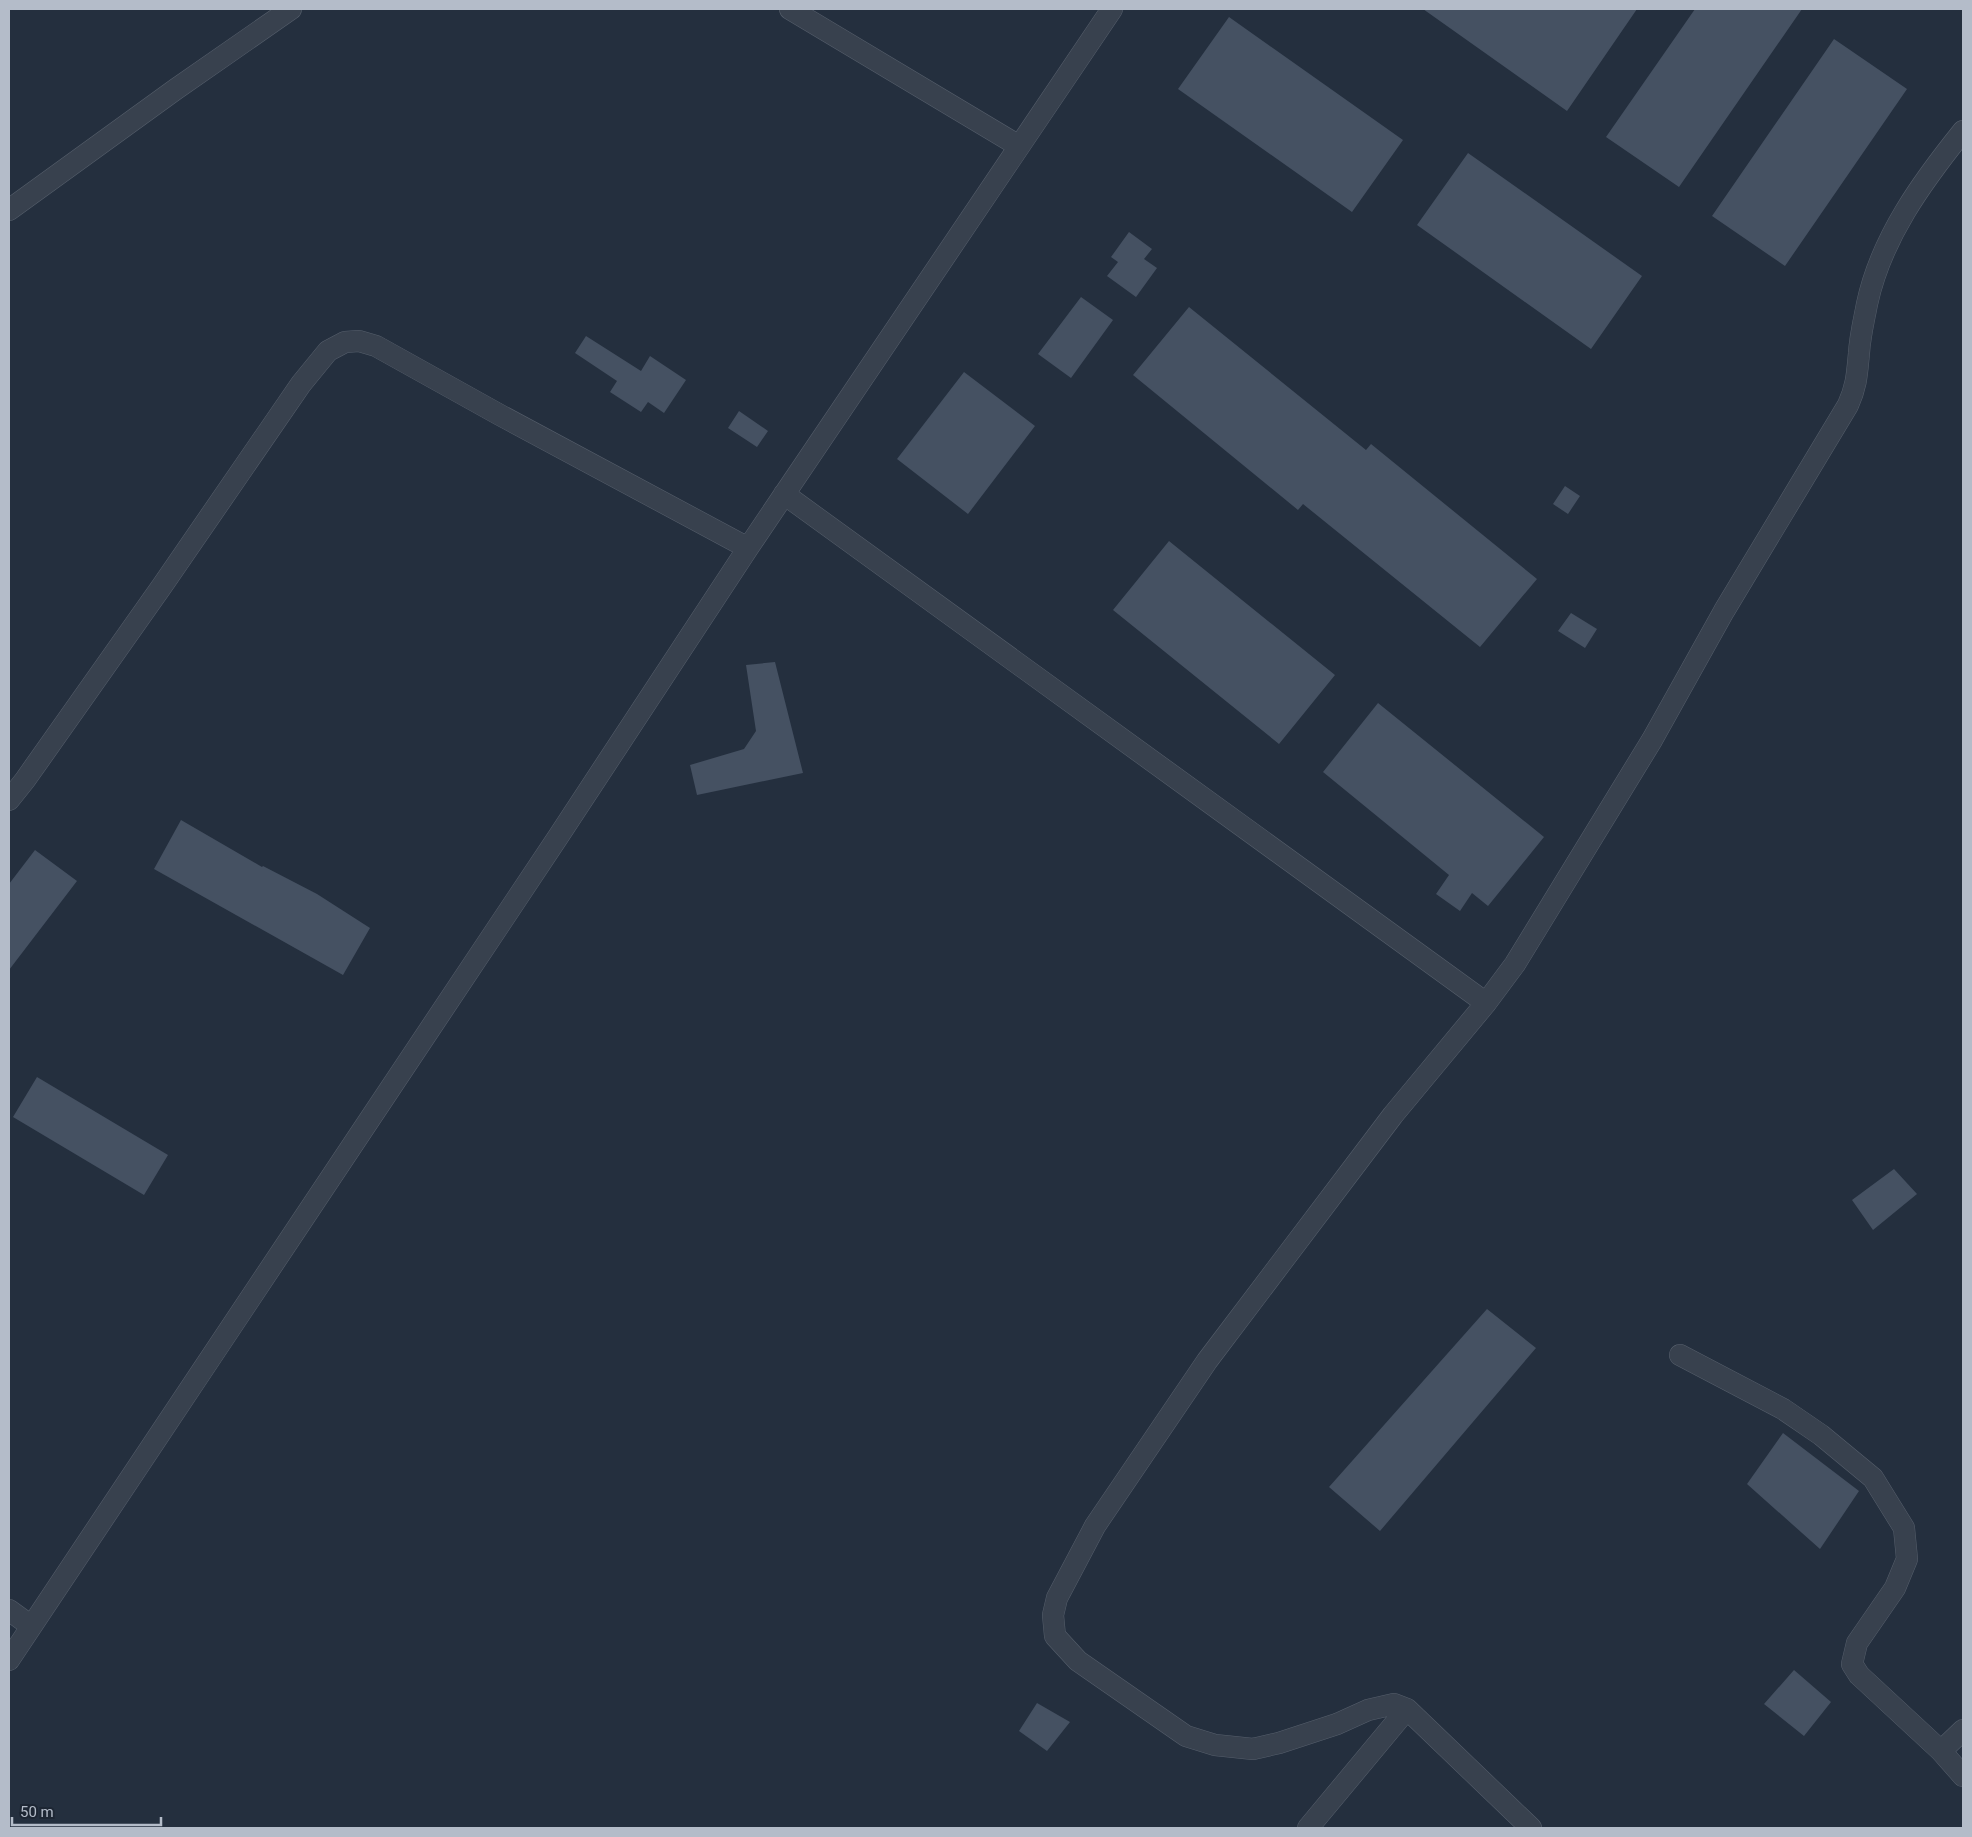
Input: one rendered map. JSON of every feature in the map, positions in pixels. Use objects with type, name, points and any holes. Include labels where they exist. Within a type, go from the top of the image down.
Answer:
[{"type":"street","points":[[9,210],[176,89],[291,9]]},
{"type":"street","points":[[790,9],[1019,146]]},
{"type":"street","points":[[9,1660],[558,837],[784,494],[1112,9]]},
{"type":"street","points":[[1531,1828],[1407,1708],[1394,1704],[1368,1710],[1337,1724],[1253,1749],[1215,1745],[1186,1736],[1078,1661],[1055,1636],[1053,1615],[1057,1598],[1095,1526],[1207,1361],[1393,1115],[1486,1003],[1515,964],[1652,740],[1724,611],[1848,405],[1858,379],[1859,352],[1867,302],[1888,241],[1941,159],[1963,131]]},
{"type":"street","points":[[9,800],[162,586],[301,384],[328,352],[345,342],[359,341],[376,346],[748,548]]},
{"type":"street","points":[[784,494],[1486,1003]]},
{"type":"street","points":[[1680,1355],[1783,1409],[1821,1435],[1874,1478],[1904,1528],[1907,1559],[1895,1588],[1857,1643],[1852,1664],[1860,1675],[1941,1751],[1963,1776]]},
{"type":"street","points":[[9,1610],[31,1626]]},
{"type":"street","points":[[1308,1828],[1407,1708]]},
{"type":"street","points":[[1941,1751],[1963,1730]]},
{"type":"building","points":[[1423,9],[1637,9],[1567,111]]},
{"type":"building","points":[[1695,9],[1802,9],[1679,187],[1606,137]]},
{"type":"building","points":[[1229,17],[1403,140],[1352,212],[1178,89]]},
{"type":"building","points":[[1834,39],[1907,89],[1785,266],[1712,216]]},
{"type":"building","points":[[1468,153],[1642,276],[1591,349],[1417,225]]},
{"type":"building","points":[[1129,232],[1152,249],[1144,259],[1157,268],[1136,297],[1107,276],[1118,262],[1111,257]]},
{"type":"building","points":[[1081,297],[1113,320],[1071,378],[1038,354]]},
{"type":"building","points":[[1189,307],[1366,450],[1371,444],[1537,579],[1480,647],[1303,504],[1298,510],[1133,375]]},
{"type":"building","points":[[586,336],[641,371],[650,356],[686,380],[664,413],[648,402],[641,412],[610,392],[617,381],[575,353]]},
{"type":"building","points":[[964,372],[1035,426],[968,514],[897,459]]},
{"type":"building","points":[[739,411],[768,431],[757,447],[728,428]]},
{"type":"building","points":[[1565,486],[1580,496],[1568,514],[1553,504]]},
{"type":"building","points":[[1169,541],[1335,675],[1279,744],[1113,610]]},
{"type":"building","points":[[1571,613],[1597,629],[1585,648],[1558,631]]},
{"type":"building","points":[[775,662],[803,773],[697,795],[690,765],[744,749],[756,731],[746,665]]},
{"type":"building","points":[[1378,703],[1544,837],[1488,906],[1472,893],[1460,911],[1436,894],[1449,875],[1323,772]]},
{"type":"building","points":[[181,820],[262,867],[317,894],[370,928],[343,975],[154,869]]},
{"type":"building","points":[[35,850],[77,881],[9,970],[9,884]]},
{"type":"building","points":[[37,1077],[168,1155],[144,1195],[13,1117]]},
{"type":"building","points":[[1894,1169],[1917,1194],[1873,1230],[1852,1200]]},
{"type":"building","points":[[1487,1309],[1536,1348],[1380,1531],[1329,1487]]},
{"type":"building","points":[[1783,1433],[1859,1491],[1820,1549],[1747,1484]]},
{"type":"building","points":[[1794,1670],[1831,1702],[1804,1736],[1764,1704]]},
{"type":"building","points":[[1037,1703],[1070,1722],[1047,1751],[1019,1731]]}]
